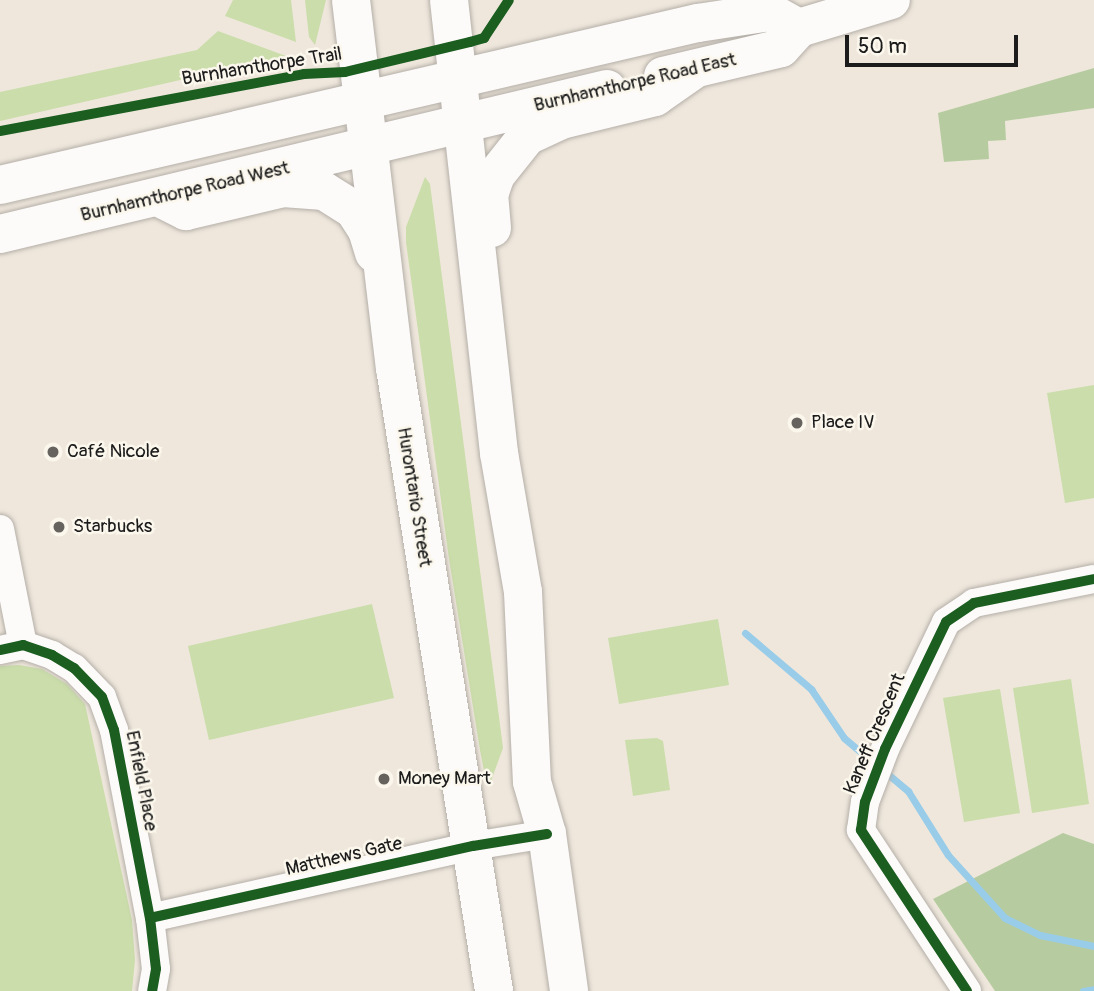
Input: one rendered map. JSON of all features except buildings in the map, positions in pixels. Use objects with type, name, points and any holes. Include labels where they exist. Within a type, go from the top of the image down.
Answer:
[{"type":"main road","name":"Hurontario Street","points":[[351,0],[395,368],[494,991]]},
{"type":"main road","points":[[449,0],[499,453],[523,592],[532,782],[547,834],[569,991]]},
{"type":"main road","name":"Burnhamthorpe Road East","points":[[370,148],[781,48],[799,28],[891,0]]},
{"type":"main road","points":[[0,185],[698,23],[770,12],[799,28]]},
{"type":"main road","points":[[499,453],[514,423],[489,195],[496,175],[512,151],[543,126],[655,97],[695,69]]},
{"type":"main road","name":"Burnhamthorpe Road West","points":[[0,234],[370,148]]},
{"type":"main road","points":[[160,198],[186,211],[283,188],[305,187],[324,191],[354,210],[367,230],[375,256],[384,338],[395,368]]},
{"type":"street","points":[[0,529],[12,647]]},
{"type":"street","name":"Kaneff Crescent","points":[[967,991],[861,831],[864,802],[885,749],[946,622],[974,603],[1094,579]]},
{"type":"street","name":"Enfield Place","points":[[12,647],[74,668],[102,697],[114,730],[150,918],[156,970],[152,991]]},
{"type":"street","name":"Matthews Gate","points":[[150,918],[473,846],[547,834]]},
{"type":"green space","points":[[233,0],[291,0],[296,42],[225,16]]},
{"type":"green space","points":[[305,0],[326,0],[315,45],[309,37]]},
{"type":"green space","points":[[218,31],[286,56],[0,121],[0,92],[197,50]]},
{"type":"green space","points":[[1094,68],[1094,108],[1005,121],[1006,140],[988,141],[989,159],[944,162],[938,113]]},
{"type":"green space","points":[[425,177],[430,184],[503,748],[491,781],[485,776],[480,750],[449,559],[406,242],[406,227]]},
{"type":"green space","points":[[1094,385],[1094,498],[1065,503],[1047,393]]},
{"type":"green space","points":[[372,604],[394,698],[209,740],[188,646]]},
{"type":"green space","points":[[718,619],[729,685],[619,704],[608,638]]},
{"type":"green space","points":[[19,665],[42,669],[67,684],[85,704],[132,920],[135,960],[132,991],[0,991],[0,666]]},
{"type":"green space","points":[[1071,679],[1089,804],[1032,813],[1013,688]]},
{"type":"green space","points":[[1000,689],[1020,813],[964,822],[943,698]]},
{"type":"green space","points":[[657,738],[663,741],[670,790],[633,796],[625,740]]},
{"type":"green space","points":[[1063,833],[1094,844],[1094,991],[995,991],[933,899]]},
{"type":"waterway","points":[[745,633],[811,689],[844,738],[874,763]]},
{"type":"waterway","points":[[883,770],[908,791],[948,855],[1005,918],[1040,935],[1094,946]]},
{"type":"waterway","points":[[1083,991],[1094,989]]},
{"type":"cycle path","name":"Burnhamthorpe Trail","points":[[0,131],[304,74],[345,72],[470,42],[484,38],[509,0]]},
{"type":"cycle path","points":[[967,991],[861,830],[865,802],[885,749],[946,622],[974,603],[1094,579]]},
{"type":"cycle path","points":[[0,650],[23,645],[52,655],[74,668],[102,697],[114,730],[150,918],[156,969],[152,991]]},
{"type":"cycle path","points":[[150,918],[473,846],[547,834]]},
{"type":"place","name":"Place IV","points":[[797,423]]},
{"type":"place","name":"Café Nicole","points":[[53,452]]},
{"type":"place","name":"Starbucks","points":[[59,527]]},
{"type":"place","name":"Money Mart","points":[[384,779]]}]
